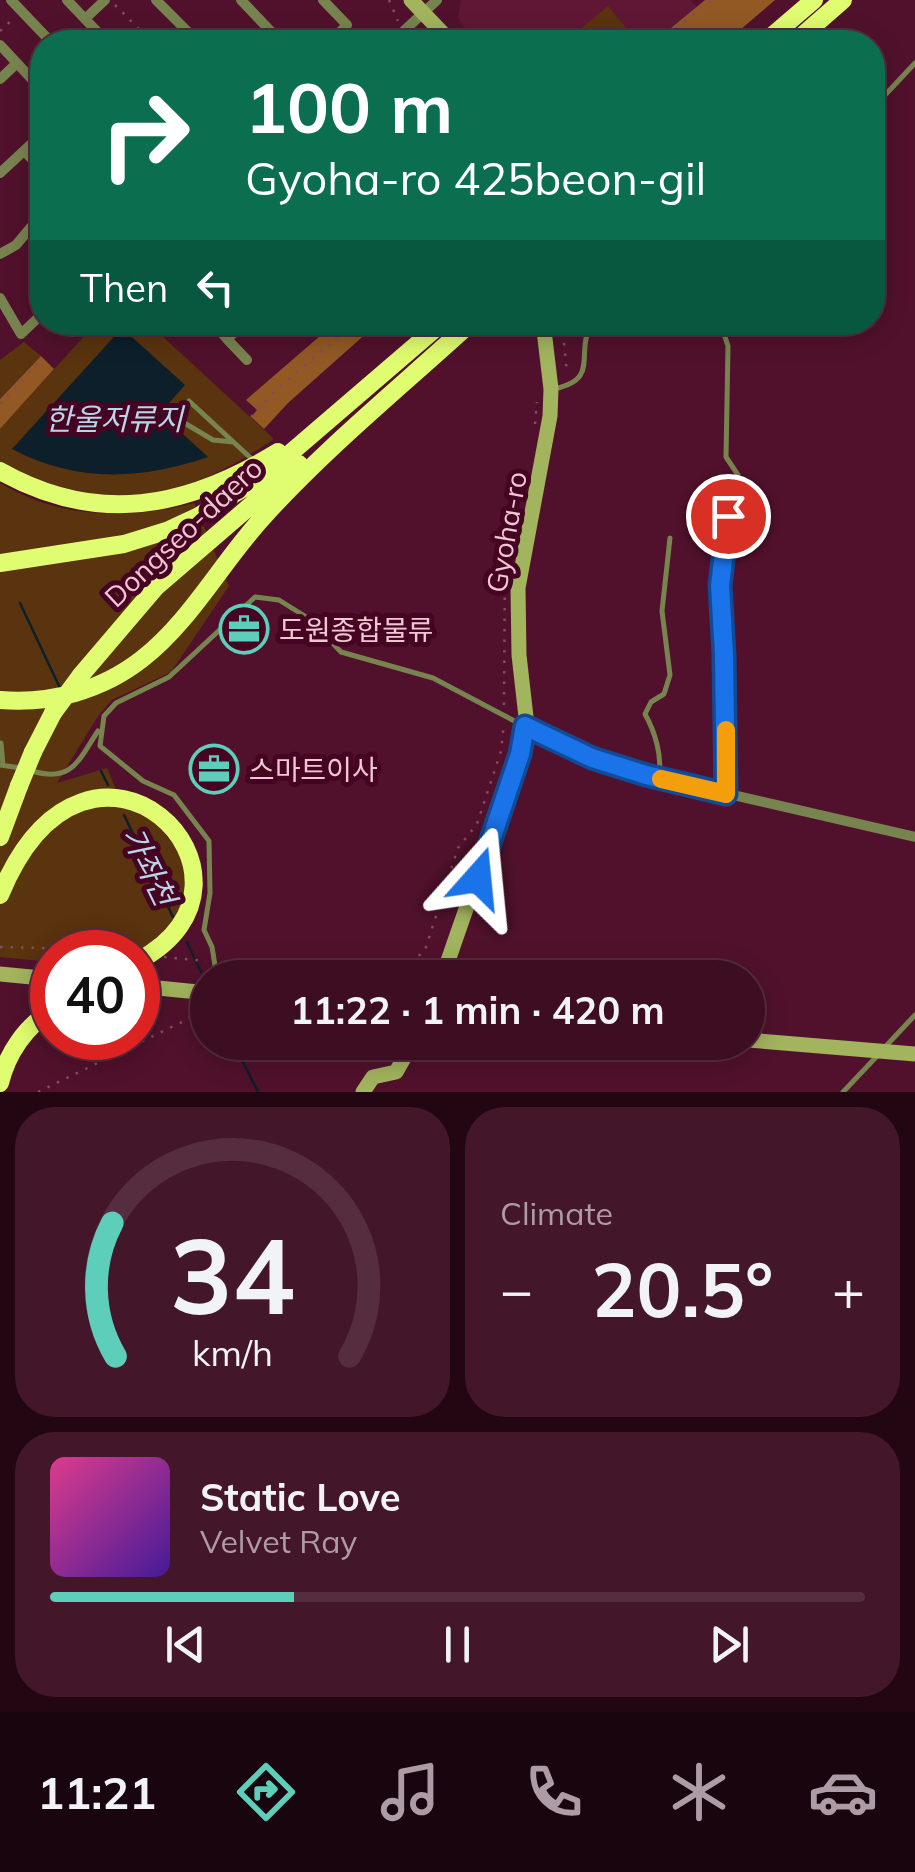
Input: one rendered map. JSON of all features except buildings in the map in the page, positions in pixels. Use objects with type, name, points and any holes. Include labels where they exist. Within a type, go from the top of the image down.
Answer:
[{"type":"highway","points":[[770,30],[804,0]]},
{"type":"highway","points":[[779,30],[814,0]]},
{"type":"highway","points":[[809,30],[843,0]]},
{"type":"highway","name":"Dongseo-daero","points":[[0,563],[124,544],[184,524],[266,474],[428,335]]},
{"type":"highway","name":"Dongseo-daero","points":[[0,837],[52,714],[130,615],[196,551],[457,335]]},
{"type":"highway","points":[[0,700],[52,699],[84,692],[142,659],[169,634],[223,564],[305,472],[458,335]]},
{"type":"highway","points":[[0,472],[32,488],[68,499],[124,506],[184,496],[258,464],[368,388]]},
{"type":"highway","points":[[0,895],[32,837],[61,812],[95,797],[111,796],[144,805],[175,830],[186,849],[194,880],[188,912],[177,932],[160,949]]},
{"type":"highway","points":[[0,1083],[3,1070],[30,1028]]},
{"type":"street","points":[[10,0],[39,30]]},
{"type":"street","points":[[67,0],[96,30]]},
{"type":"street","points":[[85,19],[107,0]]},
{"type":"street","points":[[156,0],[186,30]]},
{"type":"street","points":[[240,0],[269,30]]},
{"type":"street","points":[[323,0],[347,25],[342,30]]},
{"type":"street","points":[[404,30],[417,6],[437,0]]},
{"type":"street","points":[[417,6],[440,30]]},
{"type":"street","points":[[0,45],[30,77]]},
{"type":"street","points":[[0,80],[18,64]]},
{"type":"street","points":[[0,173],[30,145]]},
{"type":"street","points":[[24,151],[30,157]]},
{"type":"street","points":[[0,254],[30,228]]},
{"type":"street","points":[[0,298],[4,319],[21,334],[30,325]]},
{"type":"street","points":[[223,335],[247,360]]},
{"type":"street","points":[[226,339],[231,335]]},
{"type":"street","name":"Gyoha-ro","points":[[448,960],[520,754],[525,726],[518,588],[544,458],[543,335]]},
{"type":"street","points":[[525,726],[592,758],[659,778],[915,838]]},
{"type":"street","points":[[0,974],[30,976]]},
{"type":"street","points":[[160,989],[190,991]]},
{"type":"street","points":[[765,1041],[915,1054]]},
{"type":"street","points":[[363,1092],[373,1077],[396,1072],[402,1060]]},
{"type":"lane","points":[[885,96],[915,63]]},
{"type":"lane","points":[[544,391],[581,379],[586,335]]},
{"type":"lane","points":[[724,335],[728,346],[726,457],[738,475],[738,508],[728,516],[720,586],[726,794]]},
{"type":"lane","points":[[189,401],[258,464]]},
{"type":"lane","points":[[156,406],[214,440],[233,442]]},
{"type":"lane","points":[[659,778],[652,727],[645,714],[651,702],[664,694],[670,675],[662,611],[670,538]]},
{"type":"lane","points":[[213,960],[204,930],[210,894],[209,842],[174,795],[143,781],[109,757],[100,746],[100,729],[104,716],[116,703],[169,677],[255,597],[279,600],[311,620],[341,652],[433,678],[525,726]]},
{"type":"lane","points":[[1,743],[2,765],[58,776],[75,765],[100,729]]},
{"type":"lane","points":[[843,1092],[915,1015]]},
{"type":"path","points":[[107,0],[139,30]]},
{"type":"path","points":[[389,0],[404,30]]},
{"type":"path","points":[[675,30],[711,0]]},
{"type":"path","points":[[0,32],[21,11]]},
{"type":"path","points":[[251,417],[339,335]]},
{"type":"path","points":[[563,335],[568,386]]},
{"type":"path","points":[[0,404],[43,358]]},
{"type":"path","points":[[535,424],[544,391]]},
{"type":"path","points":[[415,960],[426,950],[458,848],[477,824],[502,752],[505,558],[530,455]]},
{"type":"path","points":[[0,947],[30,947]]},
{"type":"path","points":[[160,959],[190,960]]},
{"type":"path","points":[[38,1092],[190,1017]]},
{"type":"shaded area","points":[[461,0],[690,0],[697,7],[669,30],[466,30],[458,18]]},
{"type":"shaded area","points":[[705,0],[775,0],[740,30],[669,30]]},
{"type":"shaded area","points":[[608,6],[628,30],[579,30]]},
{"type":"shaded area","points":[[85,335],[161,335],[274,439],[206,478],[141,495],[108,495],[74,490],[0,463],[0,429]]},
{"type":"shaded area","points":[[321,335],[364,335],[264,429],[251,417],[257,410],[246,400]]},
{"type":"shaded area","points":[[24,342],[41,356],[0,399],[0,360]]},
{"type":"shaded area","points":[[41,356],[54,369],[0,429],[0,399]]},
{"type":"shaded area","points":[[0,483],[46,504],[95,513],[144,512],[194,503],[229,586],[171,672],[112,700],[98,716],[57,783],[107,768],[123,806],[155,821],[180,853],[187,889],[173,927],[160,936],[160,930],[30,930],[30,960],[0,957]]},
{"type":"water","name":"한울저류지","points":[[116,335],[130,335],[185,385],[169,403],[172,424],[208,457],[133,474],[84,473],[12,449]]},
{"type":"waterway","name":"가좌천","points":[[20,603],[60,688]]},
{"type":"waterway","name":"가좌천","points":[[101,771],[108,785]]},
{"type":"waterway","name":"가좌천","points":[[124,815],[173,917]]},
{"type":"waterway","name":"가좌천","points":[[187,942],[195,960]]},
{"type":"waterway","name":"가좌천","points":[[242,1060],[258,1092]]},
{"type":"slow traffic","points":[[661,779],[726,794],[726,730]]},
{"type":"place","name":"도원종합물류","points":[[244,629]]},
{"type":"place","name":"스마트이사","points":[[214,769]]},
{"type":"route","points":[[478,878],[520,754],[525,726],[592,758],[726,794],[720,586],[728,516]]}]
